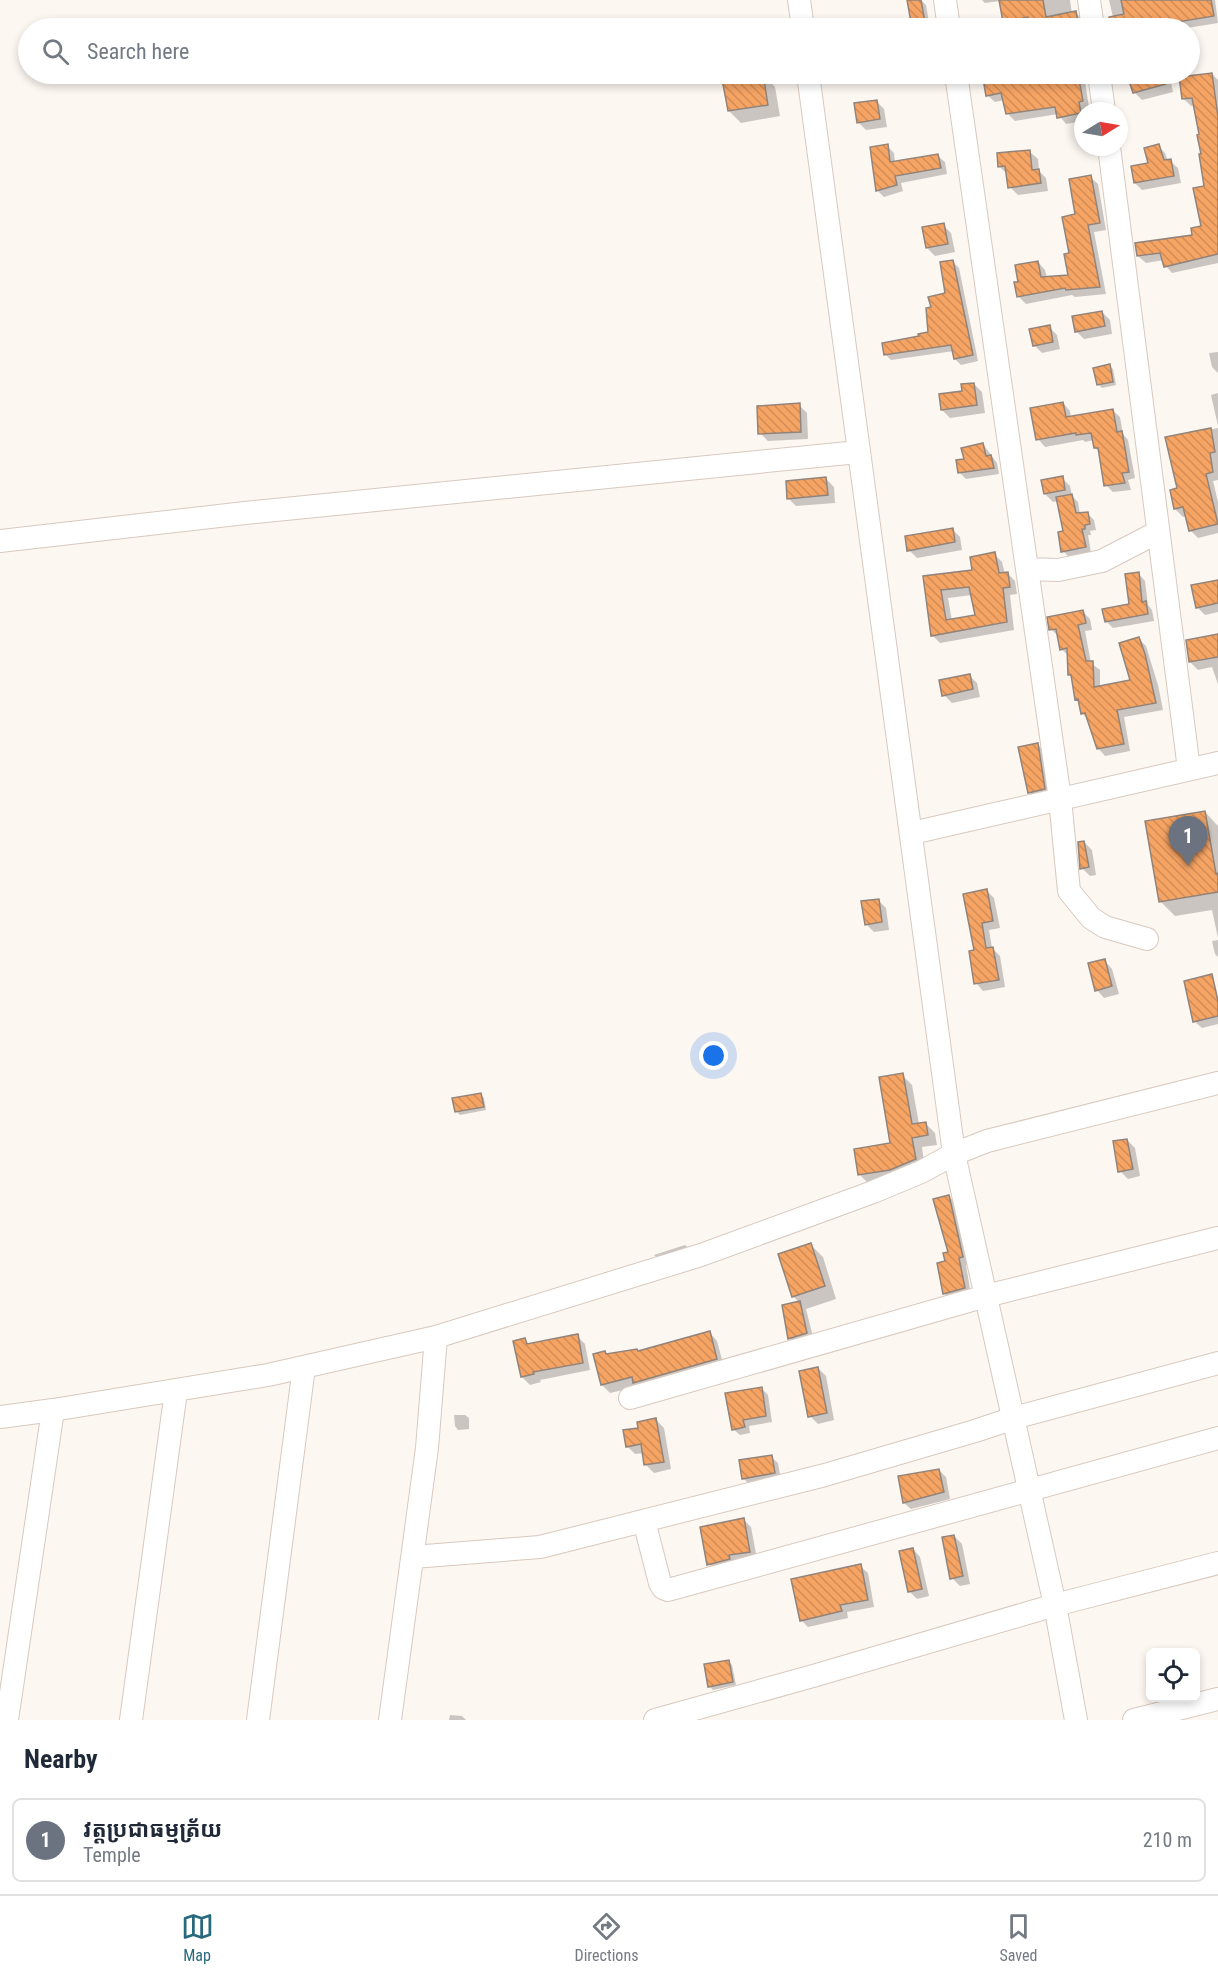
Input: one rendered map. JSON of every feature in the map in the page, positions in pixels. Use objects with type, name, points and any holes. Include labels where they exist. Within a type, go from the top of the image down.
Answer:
[{"type":"street","points":[[945,0],[948,18]]},
{"type":"street","points":[[1089,0],[1092,18]]},
{"type":"street","points":[[803,18],[805,1]]},
{"type":"street","points":[[809,84],[954,1154],[1014,1418],[1076,1720]]},
{"type":"street","points":[[957,84],[1060,799],[1068,891],[1091,918],[1105,927],[1147,939]]},
{"type":"street","points":[[1100,84],[1103,102]]},
{"type":"street","points":[[1109,156],[1189,769]]},
{"type":"street","points":[[0,541],[245,513],[858,452]]},
{"type":"street","points":[[1027,569],[1058,570],[1102,561],[1158,532]]},
{"type":"street","points":[[912,833],[1218,763]]},
{"type":"street","points":[[0,1417],[176,1391],[304,1367],[436,1337],[701,1255],[873,1192],[987,1141],[1218,1083]]},
{"type":"street","points":[[630,1398],[986,1296],[1218,1238]]},
{"type":"street","points":[[390,1720],[427,1448],[436,1337]]},
{"type":"street","points":[[413,1557],[540,1546],[644,1521],[825,1475],[1014,1418],[1218,1363]]},
{"type":"street","points":[[258,1720],[304,1367]]},
{"type":"street","points":[[131,1720],[176,1391]]},
{"type":"street","points":[[7,1720],[53,1410]]},
{"type":"street","points":[[644,1521],[660,1583],[668,1590],[1218,1438]]},
{"type":"street","points":[[655,1720],[825,1673],[1054,1605],[1218,1563]]},
{"type":"street","points":[[1134,1720],[1218,1699]]},
{"type":"building","points":[[907,0],[921,0],[924,18],[910,18]]},
{"type":"building","points":[[999,0],[1043,0],[1046,17],[1076,11],[1077,18],[1028,17],[1002,18]]},
{"type":"building","points":[[1121,0],[1211,0],[1214,16],[1200,18],[1109,18],[1124,14]]},
{"type":"building","points":[[1212,73],[1218,117],[1218,254],[1164,267],[1160,253],[1137,256],[1135,243],[1192,235],[1191,228],[1201,226],[1193,188],[1204,186],[1197,135],[1199,134],[1192,98],[1182,99],[1180,84],[1200,84],[1200,74]]},
{"type":"building","points":[[723,84],[765,84],[768,105],[728,111]]},
{"type":"building","points":[[984,84],[1080,84],[1083,101],[1074,102],[1074,114],[1057,118],[1055,107],[1006,114],[1001,93],[986,96]]},
{"type":"building","points":[[1130,84],[1166,84],[1133,93]]},
{"type":"building","points":[[877,100],[880,119],[857,123],[854,103]]},
{"type":"building","points":[[888,144],[890,162],[938,154],[941,168],[895,176],[897,185],[876,191],[870,147]]},
{"type":"building","points":[[1159,144],[1164,160],[1171,159],[1174,176],[1134,183],[1131,166],[1148,163],[1144,148]]},
{"type":"building","points":[[1030,150],[1032,170],[1039,169],[1041,183],[1008,188],[1005,166],[998,167],[997,153]]},
{"type":"building","points":[[1091,175],[1100,223],[1088,225],[1100,287],[1066,290],[1065,288],[1017,297],[1014,282],[1018,282],[1015,265],[1038,261],[1041,277],[1068,275],[1064,254],[1069,253],[1062,217],[1075,214],[1069,179]]},
{"type":"building","points":[[944,223],[948,244],[926,248],[922,227]]},
{"type":"building","points":[[953,260],[973,355],[954,359],[951,345],[884,355],[882,343],[928,332],[926,308],[931,307],[928,297],[945,293],[940,262]]},
{"type":"building","points":[[1102,311],[1105,326],[1075,332],[1072,316]]},
{"type":"building","points":[[1050,325],[1053,342],[1033,346],[1029,329]]},
{"type":"building","points":[[1110,364],[1113,382],[1097,385],[1093,368]]},
{"type":"building","points":[[974,383],[977,405],[941,410],[939,394],[962,391],[961,384]]},
{"type":"building","points":[[1063,402],[1066,417],[1113,409],[1117,432],[1122,431],[1129,472],[1122,473],[1125,483],[1104,486],[1098,448],[1094,448],[1091,433],[1076,435],[1076,433],[1036,440],[1030,408]]},
{"type":"building","points":[[800,403],[801,432],[758,434],[757,406]]},
{"type":"building","points":[[1211,428],[1215,452],[1210,453],[1213,472],[1206,474],[1218,524],[1189,531],[1183,507],[1174,509],[1170,490],[1177,488],[1165,437]]},
{"type":"building","points":[[983,443],[986,456],[991,455],[994,468],[958,473],[956,460],[964,459],[961,448]]},
{"type":"building","points":[[1063,476],[1065,490],[1044,494],[1041,480]]},
{"type":"building","points":[[826,477],[828,495],[787,499],[786,481]]},
{"type":"building","points":[[1072,494],[1076,513],[1088,512],[1090,524],[1085,525],[1085,529],[1082,529],[1086,547],[1061,552],[1058,532],[1063,531],[1056,497]]},
{"type":"building","points":[[953,528],[955,542],[907,551],[905,536]]},
{"type":"building","points":[[995,552],[999,573],[1008,572],[1010,587],[1003,588],[1007,622],[931,636],[923,576],[972,570],[970,557]],"holes":[[[969,587],[975,615],[946,620],[941,590]]]},
{"type":"building","points":[[1139,572],[1142,602],[1146,601],[1148,614],[1105,622],[1102,609],[1129,604],[1125,574]]},
{"type":"building","points":[[1218,580],[1218,603],[1196,608],[1191,585]]},
{"type":"building","points":[[1083,610],[1086,623],[1078,625],[1086,661],[1093,661],[1094,687],[1130,680],[1119,643],[1139,637],[1145,654],[1156,703],[1117,710],[1124,744],[1097,749],[1085,713],[1081,714],[1078,699],[1075,700],[1071,675],[1068,675],[1067,648],[1060,650],[1056,629],[1049,630],[1047,617]]},
{"type":"building","points":[[1218,634],[1218,657],[1189,662],[1186,640]]},
{"type":"building","points":[[970,674],[973,689],[942,696],[939,680]]},
{"type":"building","points":[[1038,743],[1045,789],[1028,793],[1018,747]]},
{"type":"building","points":[[1205,811],[1216,874],[1218,873],[1218,892],[1159,902],[1145,821]]},
{"type":"building","points":[[1084,841],[1089,867],[1080,869],[1078,842]]},
{"type":"building","points":[[987,889],[993,921],[982,923],[986,948],[993,947],[999,980],[974,984],[969,951],[974,950],[963,894]]},
{"type":"building","points":[[879,899],[882,922],[865,925],[861,901]]},
{"type":"building","points":[[1105,959],[1112,986],[1095,991],[1088,963]]},
{"type":"building","points":[[1212,974],[1218,1001],[1218,1016],[1193,1022],[1184,981]]},
{"type":"building","points":[[903,1073],[912,1124],[926,1122],[928,1135],[912,1138],[916,1159],[890,1170],[858,1175],[854,1149],[890,1143],[879,1077]]},
{"type":"building","points":[[481,1093],[484,1107],[455,1112],[452,1098]]},
{"type":"building","points":[[1127,1139],[1133,1169],[1118,1172],[1113,1141]]},
{"type":"building","points":[[949,1195],[963,1257],[959,1258],[965,1288],[943,1294],[937,1263],[945,1261],[943,1253],[948,1252],[933,1199]]},
{"type":"building","points":[[811,1243],[825,1286],[792,1297],[778,1254]]},
{"type":"building","points":[[800,1301],[807,1333],[788,1339],[782,1305]]},
{"type":"building","points":[[710,1331],[717,1359],[633,1383],[632,1377],[601,1385],[593,1354],[605,1351],[606,1354],[637,1349],[638,1351]]},
{"type":"building","points":[[578,1334],[583,1363],[533,1372],[534,1374],[521,1377],[513,1341],[525,1338],[527,1344]]},
{"type":"building","points":[[818,1367],[827,1413],[808,1417],[799,1371]]},
{"type":"building","points":[[762,1387],[766,1416],[743,1420],[745,1427],[732,1430],[725,1393]]},
{"type":"building","points":[[656,1418],[664,1462],[644,1465],[641,1444],[626,1447],[623,1430],[638,1428],[637,1422]]},
{"type":"building","points":[[772,1455],[775,1473],[742,1479],[739,1460]]},
{"type":"building","points":[[939,1469],[944,1492],[903,1503],[898,1476]]},
{"type":"building","points":[[744,1518],[750,1552],[729,1555],[730,1559],[707,1565],[700,1527]]},
{"type":"building","points":[[954,1535],[963,1576],[950,1579],[942,1537]]},
{"type":"building","points":[[913,1548],[922,1589],[908,1592],[899,1551]]},
{"type":"building","points":[[861,1564],[868,1600],[840,1605],[842,1611],[800,1621],[791,1579]]},
{"type":"building","points":[[729,1660],[733,1682],[708,1687],[704,1664]]},
{"type":"place","name":"វត្តប្រជាធម្មត្រ័យ","points":[[1188,866]]}]
